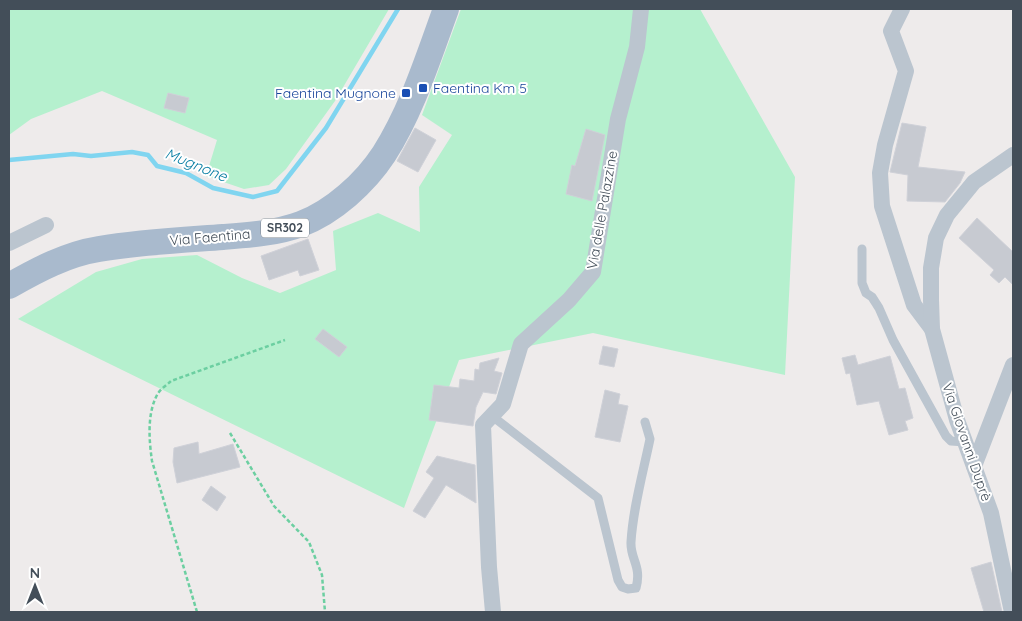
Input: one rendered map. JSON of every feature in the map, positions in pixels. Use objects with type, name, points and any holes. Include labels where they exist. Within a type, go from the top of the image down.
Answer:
[{"type":"main road","name":"Via Faentina","points":[[9,286],[34,271],[67,257],[97,249],[270,232],[301,224],[323,213],[345,196],[382,156],[399,128],[446,9]]},
{"type":"street","name":"Via delle Palazzine","points":[[493,612],[483,455],[483,425],[503,404],[521,344],[569,300],[594,272],[618,120],[636,47],[641,9]]},
{"type":"street","points":[[902,9],[891,30],[906,71],[885,145],[880,173],[882,206],[914,305],[932,329]]},
{"type":"street","name":"Via Giovanni Duprè","points":[[1012,612],[992,513],[957,420],[932,329],[931,268],[936,238],[947,215],[974,182],[1013,154]]},
{"type":"street","points":[[9,243],[46,225]]},
{"type":"street","points":[[974,466],[1013,364]]},
{"type":"lane","points":[[862,249],[862,283],[866,293],[872,297],[892,340],[946,436],[951,441],[965,442]]},
{"type":"lane","points":[[492,416],[598,498],[618,580],[622,587],[628,589],[636,588],[638,580],[639,570],[631,545],[650,439],[645,422]]},
{"type":"path","points":[[197,612],[152,461],[149,438],[158,394],[171,380],[285,340]]},
{"type":"path","points":[[230,433],[274,506],[309,542],[322,575],[325,612]]},
{"type":"green space","points":[[9,9],[389,9],[335,101],[286,169],[269,185],[244,189],[206,176],[217,140],[102,91],[31,119],[9,135]]},
{"type":"green space","points":[[461,9],[700,9],[795,177],[785,375],[593,333],[459,360],[404,508],[18,319],[96,272],[142,259],[197,255],[242,278],[280,293],[336,270],[333,231],[378,213],[420,232],[419,187],[452,135],[422,115]]},
{"type":"building","points":[[168,93],[189,98],[185,113],[164,108]]},
{"type":"building","points":[[902,123],[926,127],[918,167],[965,172],[960,183],[945,202],[907,201],[908,175],[890,172]]},
{"type":"building","points":[[415,128],[436,140],[418,172],[397,161]]},
{"type":"building","points":[[586,129],[605,135],[592,201],[566,194],[572,165],[575,166]]},
{"type":"building","points":[[977,218],[1013,252],[1013,285],[1005,277],[999,283],[990,275],[994,270],[959,238]]},
{"type":"building","points":[[308,239],[319,270],[300,276],[298,270],[269,280],[261,256]]},
{"type":"building","points":[[323,329],[347,347],[339,357],[315,339]]},
{"type":"building","points":[[603,346],[618,349],[614,367],[599,364]]},
{"type":"building","points":[[855,355],[858,365],[890,356],[899,389],[905,388],[913,418],[905,421],[908,430],[889,435],[879,401],[857,405],[850,373],[846,374],[842,358]]},
{"type":"building","points":[[499,358],[494,371],[502,373],[496,394],[483,392],[476,407],[473,426],[429,420],[434,385],[459,388],[460,379],[474,381],[475,369],[479,370],[480,363]]},
{"type":"building","points":[[605,390],[620,394],[618,404],[628,406],[620,442],[595,437]]},
{"type":"building","points":[[198,442],[199,454],[233,444],[240,467],[177,483],[173,462],[174,448]]},
{"type":"building","points":[[437,456],[475,465],[476,503],[446,485],[425,518],[413,511],[434,478],[426,472]]},
{"type":"building","points":[[211,486],[226,497],[217,511],[202,500]]},
{"type":"building","points":[[991,562],[1002,612],[984,612],[971,568]]},
{"type":"waterway","name":"Mugnone","points":[[9,160],[73,154],[91,156],[132,152],[148,155],[157,166],[186,173],[213,188],[253,197],[277,191],[326,128],[398,9]]},
{"type":"place","name":"Faentina Km 5","points":[[423,88]]},
{"type":"place","name":"Faentina Mugnone","points":[[406,93]]}]
